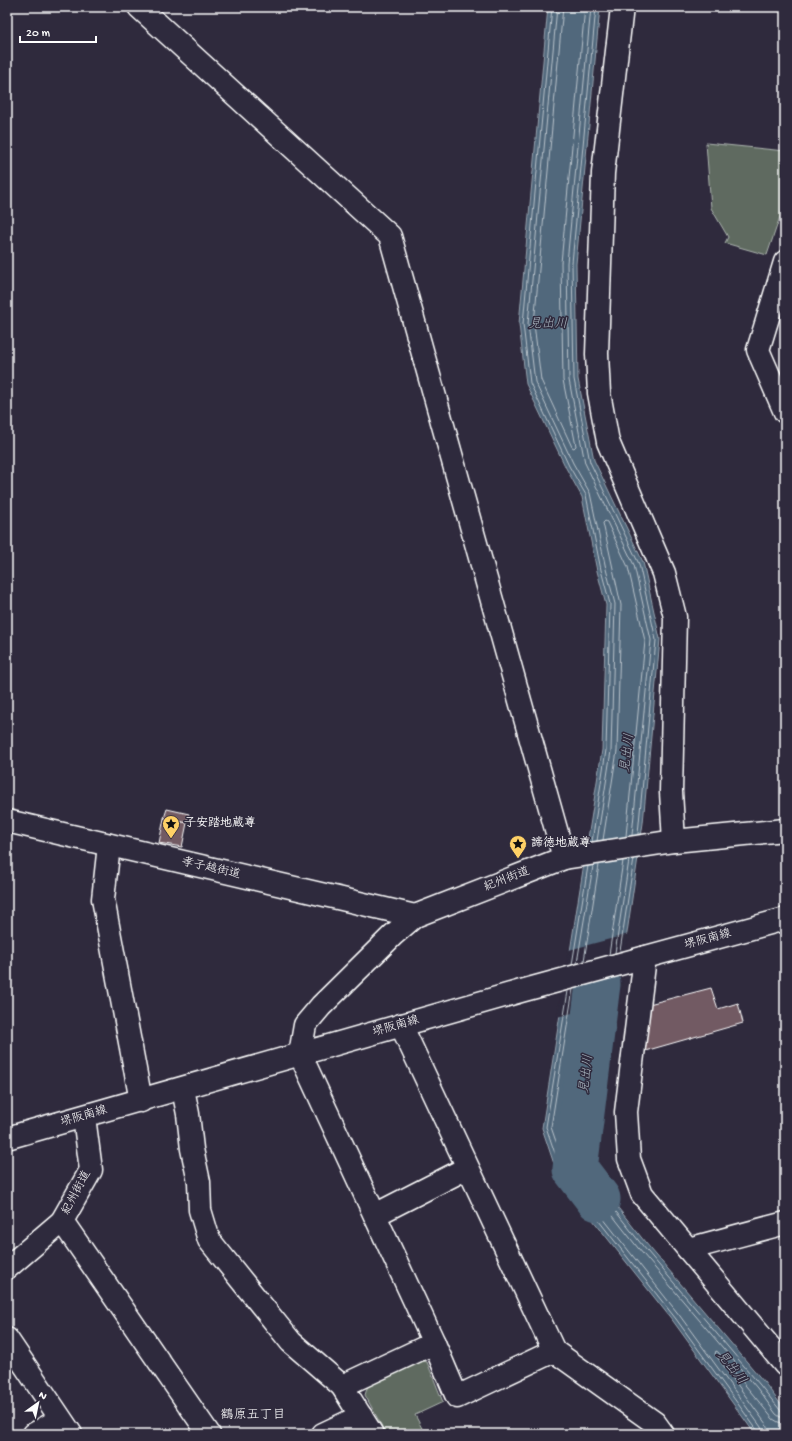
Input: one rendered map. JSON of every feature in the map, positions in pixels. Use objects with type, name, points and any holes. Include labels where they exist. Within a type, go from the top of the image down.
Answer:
[{"type":"street","points":[[139,7],[390,236],[571,857]]},
{"type":"street","points":[[622,7],[603,173],[597,354],[599,393],[608,442],[664,573],[675,617],[671,792],[666,842]]},
{"type":"street","points":[[785,262],[758,350],[785,412]]},
{"type":"street","name":"孝子越街道","points":[[7,821],[415,916]]},
{"type":"street","name":"紀州街道","points":[[300,1054],[306,1025],[309,1020],[321,1006],[393,935],[415,916],[571,857],[666,842],[785,830]]},
{"type":"street","points":[[109,845],[103,899],[141,1101]]},
{"type":"street","name":"堺阪南線","points":[[7,1138],[141,1101],[550,983],[785,919]]},
{"type":"street","points":[[642,958],[626,1112],[629,1159],[642,1194],[785,1365]]},
{"type":"street","points":[[401,1025],[554,1351],[655,1424],[663,1434]]},
{"type":"street","points":[[300,1054],[434,1343],[457,1397],[554,1351]]},
{"type":"street","points":[[182,1089],[188,1114],[192,1149],[199,1182],[200,1210],[208,1240],[292,1342],[342,1386],[366,1425],[323,1434]]},
{"type":"street","name":"紀州街道","points":[[7,1268],[62,1221],[91,1170],[84,1117]]},
{"type":"street","points":[[375,1215],[467,1168]]},
{"type":"street","points":[[62,1221],[209,1434]]},
{"type":"street","points":[[688,1249],[785,1223]]},
{"type":"street","points":[[7,1339],[66,1426],[34,1434]]},
{"type":"street","points":[[342,1386],[434,1343]]},
{"type":"green space","points":[[706,143],[785,151],[785,202],[767,255],[725,243],[728,237],[711,208]]},
{"type":"green space","points":[[415,1359],[427,1362],[443,1402],[415,1415],[425,1434],[386,1434],[365,1395],[368,1385]]},
{"type":"water","name":"見出川","points":[[548,7],[600,7],[576,264],[578,379],[594,460],[643,562],[660,639],[643,823],[614,1022],[579,1057],[569,1120],[585,1166],[645,1242],[764,1382],[785,1410],[785,1434],[755,1434],[673,1321],[558,1176],[542,1128],[602,750],[606,605],[597,571],[582,497],[566,468],[526,384],[519,324]]},
{"type":"pier","points":[[629,934],[619,1001],[557,1017],[569,950]]},
{"type":"building","points":[[167,809],[189,814],[187,823],[164,818]]},
{"type":"building","points":[[164,818],[187,823],[182,847],[159,843]]},
{"type":"building","points":[[711,988],[718,1009],[738,1003],[743,1023],[645,1051],[649,1004]]},
{"type":"waterway","name":"見出川","points":[[598,984],[575,1169],[598,1199]]},
{"type":"place","name":"子安踏地蔵尊","points":[[171,839]]},
{"type":"place","name":"諦徳地蔵尊","points":[[518,859]]},
{"type":"district","name":"鶴原五丁目","points":[[253,1415]]}]
